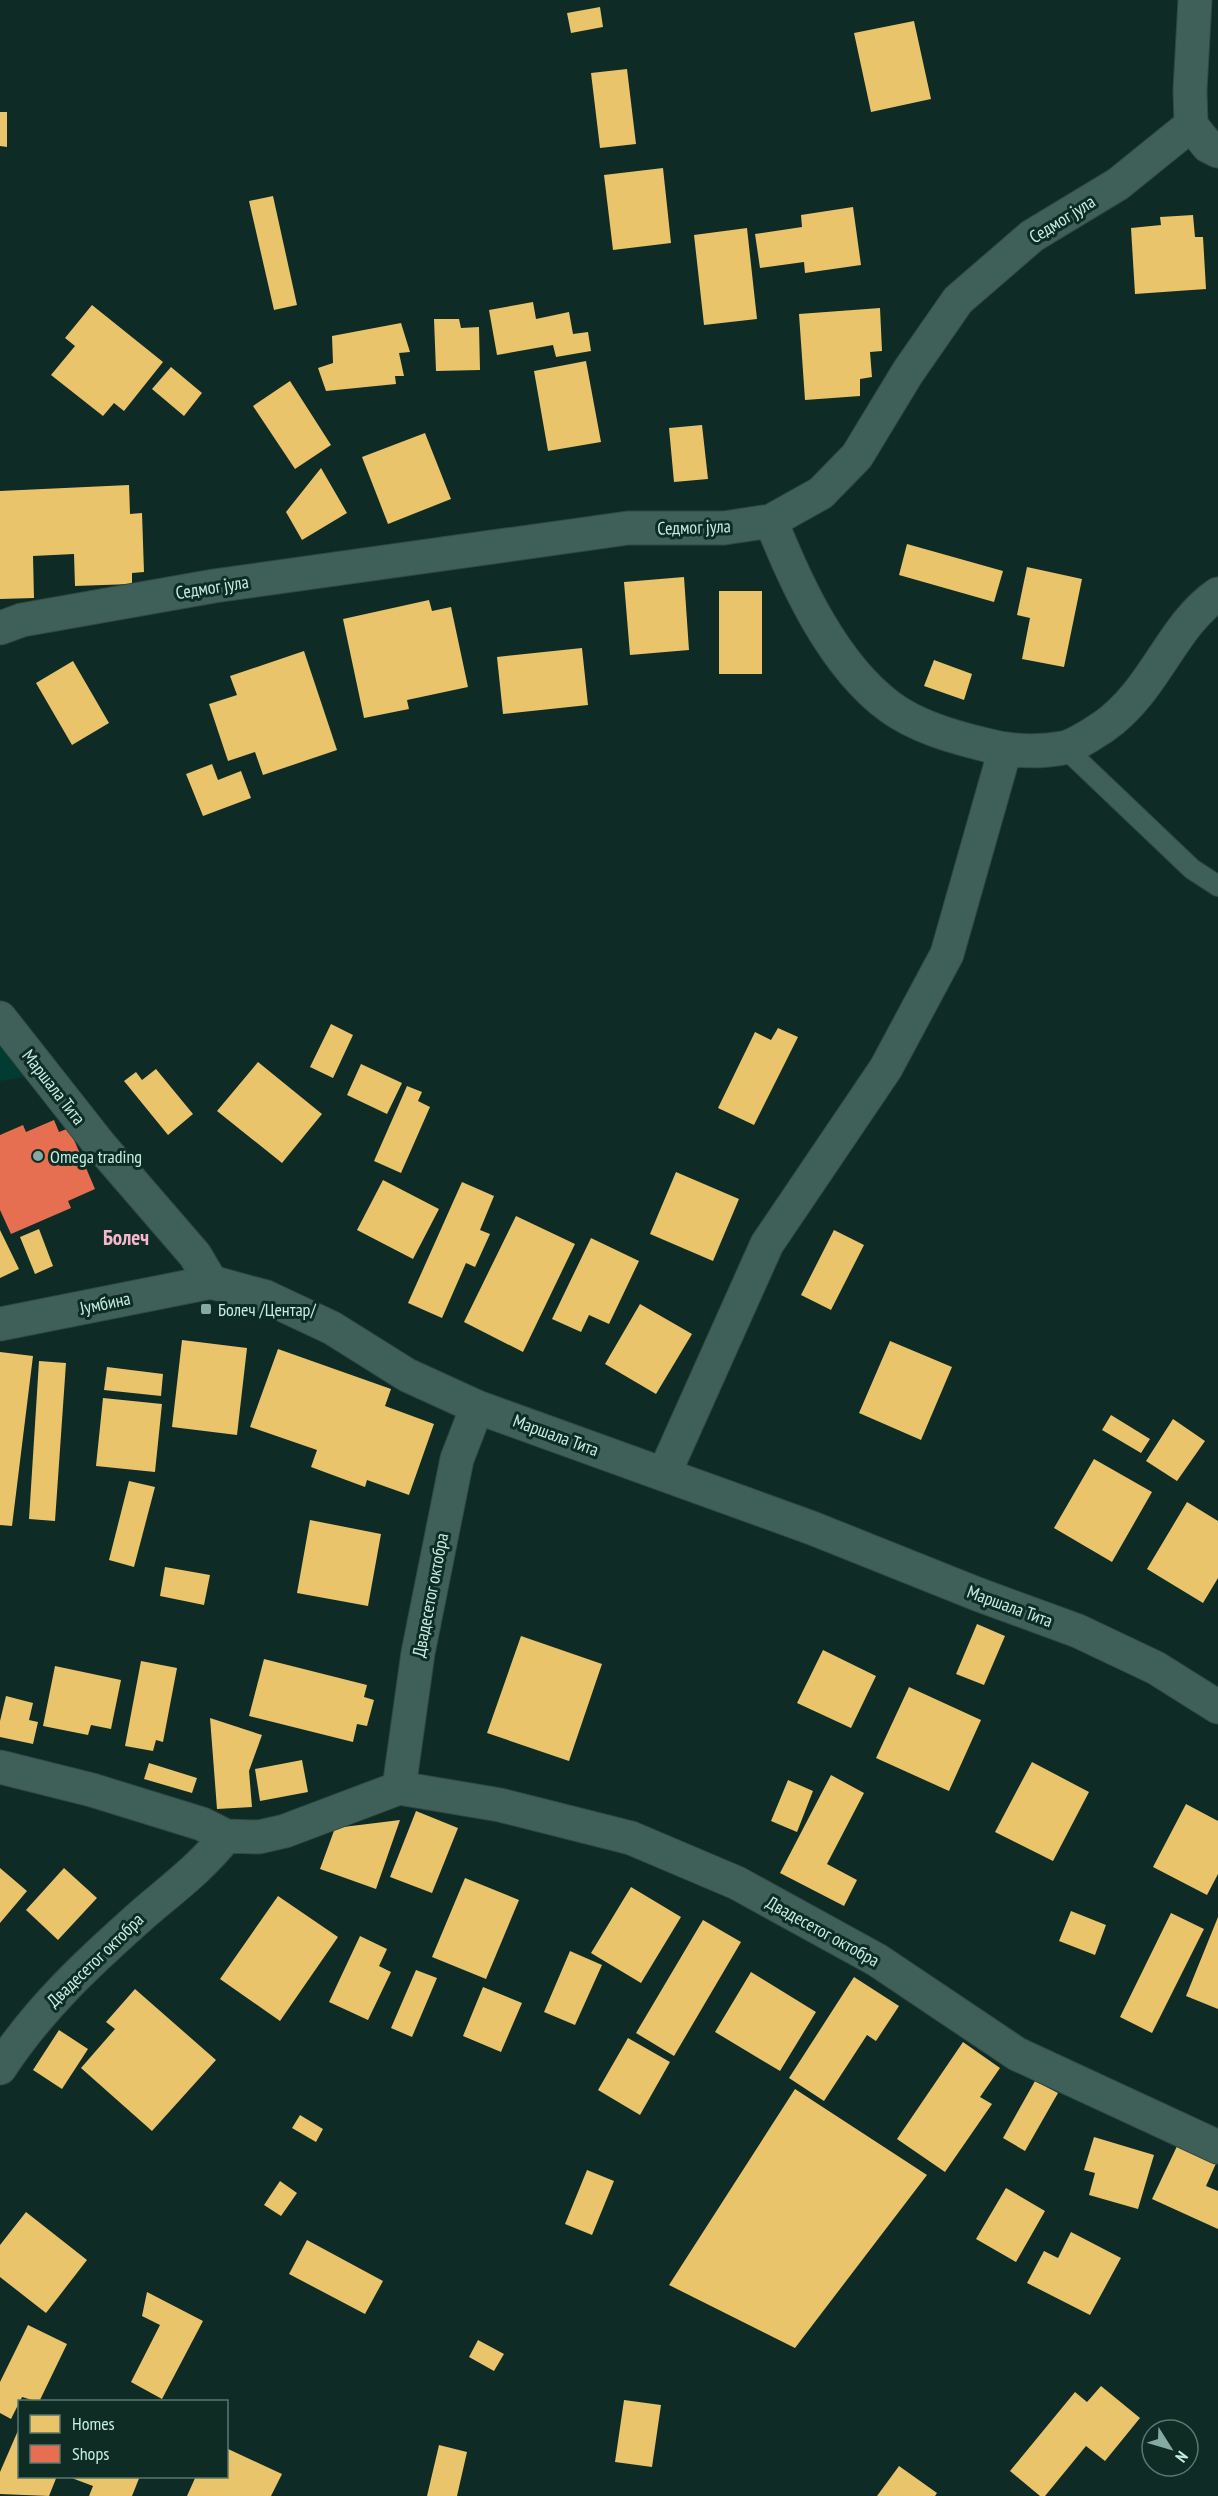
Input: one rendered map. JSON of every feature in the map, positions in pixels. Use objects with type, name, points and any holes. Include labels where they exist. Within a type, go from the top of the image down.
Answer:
[{"type":"street","points":[[1195,0],[1190,90],[1191,125],[1208,146],[1218,151]]},
{"type":"street","name":"Седмог јула","points":[[0,628],[22,620],[214,586],[616,530],[724,528],[771,521],[821,493],[857,456],[908,372],[958,300],[1032,236],[1118,184],[1191,125]]},
{"type":"street","points":[[771,521],[795,580],[847,664],[890,707],[943,734],[1005,750],[1065,748],[1102,727],[1123,711],[1142,691],[1200,607],[1218,594]]},
{"type":"street","points":[[664,1474],[767,1244],[886,1068],[947,954],[1005,750]]},
{"type":"street","name":"Маршала Тита","points":[[0,1018],[100,1145],[195,1255],[211,1282],[266,1297],[332,1328],[407,1375],[477,1407],[812,1528],[977,1594],[1078,1630],[1156,1668],[1218,1707]]},
{"type":"street","name":"Јумбина","points":[[0,1324],[211,1282]]},
{"type":"street","name":"Двадесетог октобра","points":[[477,1407],[457,1459],[418,1653],[399,1788],[500,1805],[631,1839],[737,1883],[877,1960],[1017,2054],[1218,2147]]},
{"type":"street","points":[[0,1767],[92,1790],[202,1824],[226,1836],[259,1837],[285,1831],[399,1788]]},
{"type":"street","name":"Двадесетог октобра","points":[[0,2068],[21,2036],[64,1987],[129,1926],[205,1862],[226,1836]]},
{"type":"lane","points":[[1065,748],[1192,869],[1218,886]]},
{"type":"shaded area","points":[[0,1043],[26,1077],[0,1081]]},
{"type":"building: Homes","points":[[600,7],[603,27],[571,33],[567,13]]},
{"type":"building: Homes","points":[[914,21],[931,99],[871,112],[854,33]]},
{"type":"building: Homes","points":[[627,69],[636,144],[600,148],[591,73]]},
{"type":"building: Homes","points":[[0,112],[7,112],[7,147],[0,146]]},
{"type":"building: Homes","points":[[663,168],[671,243],[613,250],[604,175]]},
{"type":"building: Homes","points":[[273,196],[297,305],[274,310],[249,201]]},
{"type":"building: Homes","points":[[853,207],[861,265],[805,273],[804,262],[760,268],[755,234],[802,227],[801,215]]},
{"type":"building: Homes","points":[[1193,215],[1195,237],[1203,237],[1206,289],[1135,294],[1131,228],[1161,225],[1160,217]]},
{"type":"building: Homes","points":[[747,228],[757,319],[704,325],[694,235]]},
{"type":"building: Homes","points":[[533,302],[536,319],[569,312],[573,334],[588,332],[591,351],[556,357],[553,345],[497,355],[489,310]]},
{"type":"building: Homes","points":[[92,305],[163,362],[124,411],[114,403],[103,416],[51,375],[75,346],[65,338]]},
{"type":"building: Homes","points":[[880,308],[882,351],[870,352],[872,377],[860,379],[860,396],[805,400],[799,314]]},
{"type":"building: Homes","points":[[434,319],[459,319],[461,328],[479,327],[480,370],[436,371]]},
{"type":"building: Homes","points":[[401,323],[410,352],[399,353],[404,376],[395,376],[396,384],[326,391],[318,368],[333,363],[332,336]]},
{"type":"building: Homes","points":[[586,361],[601,442],[548,451],[534,371]]},
{"type":"building: Homes","points":[[171,367],[202,393],[184,416],[152,389]]},
{"type":"building: Homes","points":[[290,381],[331,445],[295,469],[253,406]]},
{"type":"building: Homes","points":[[702,425],[708,479],[674,482],[669,428]]},
{"type":"building: Homes","points":[[425,433],[451,499],[388,524],[362,457]]},
{"type":"building: Homes","points":[[321,468],[347,513],[302,540],[286,512]]},
{"type":"building: Homes","points":[[129,485],[130,514],[142,513],[144,572],[132,573],[132,584],[75,586],[74,554],[33,556],[34,598],[0,599],[0,491]]},
{"type":"building: Homes","points":[[907,544],[1003,571],[994,602],[899,575]]},
{"type":"building: Homes","points":[[1027,567],[1082,579],[1064,667],[1022,659],[1030,618],[1017,615]]},
{"type":"building: Homes","points":[[684,577],[689,650],[630,655],[624,582]]},
{"type":"building: Homes","points":[[719,591],[762,591],[762,674],[719,674]]},
{"type":"building: Homes","points":[[429,600],[432,611],[451,607],[468,687],[407,700],[409,709],[364,718],[343,619]]},
{"type":"building: Homes","points":[[582,648],[588,705],[503,714],[497,657]]},
{"type":"building: Homes","points":[[304,651],[337,750],[263,775],[255,752],[228,761],[209,704],[237,695],[230,676]]},
{"type":"building: Homes","points":[[934,660],[972,674],[964,700],[924,686]]},
{"type":"building: Homes","points":[[73,661],[109,723],[72,745],[36,683]]},
{"type":"building: Homes","points":[[212,764],[218,780],[241,771],[251,798],[203,816],[186,774]]},
{"type":"building: Homes","points":[[331,1024],[353,1035],[333,1078],[310,1067]]},
{"type":"building: Homes","points":[[778,1028],[798,1037],[754,1125],[718,1108],[755,1032],[771,1040]]},
{"type":"building: Homes","points":[[258,1062],[322,1114],[282,1163],[217,1111]]},
{"type":"building: Homes","points":[[361,1064],[402,1083],[387,1114],[347,1095]]},
{"type":"building: Homes","points":[[156,1069],[193,1114],[168,1135],[124,1081],[136,1072],[142,1080]]},
{"type":"building: Homes","points":[[407,1086],[422,1092],[418,1101],[430,1107],[401,1173],[374,1161]]},
{"type":"building: Homes","points":[[676,1172],[739,1199],[713,1261],[650,1234]]},
{"type":"building: Homes","points":[[383,1180],[439,1209],[413,1259],[357,1230]]},
{"type":"building: Homes","points":[[462,1182],[494,1196],[480,1230],[490,1234],[475,1267],[466,1263],[442,1318],[408,1303]]},
{"type":"building: Homes","points":[[516,1216],[575,1244],[523,1352],[464,1322]]},
{"type":"building: Homes","points":[[39,1229],[53,1266],[35,1274],[20,1237]]},
{"type":"building: Homes","points":[[0,1230],[19,1269],[0,1278]]},
{"type":"building: Homes","points":[[834,1230],[864,1245],[831,1310],[801,1295]]},
{"type":"building: Homes","points":[[591,1238],[639,1261],[609,1324],[589,1315],[581,1332],[552,1319]]},
{"type":"building: Homes","points":[[640,1304],[692,1334],[656,1394],[605,1364]]},
{"type":"building: Homes","points":[[182,1340],[247,1348],[237,1435],[172,1427]]},
{"type":"building: Homes","points":[[890,1341],[952,1367],[921,1440],[859,1413]]},
{"type":"building: Homes","points":[[278,1349],[391,1389],[385,1406],[434,1424],[409,1495],[367,1480],[365,1487],[311,1467],[317,1450],[250,1427]]},
{"type":"building: Homes","points":[[0,1352],[33,1356],[12,1526],[0,1525]]},
{"type":"building: Homes","points":[[39,1361],[66,1363],[55,1521],[29,1519]]},
{"type":"building: Homes","points":[[107,1367],[163,1374],[161,1396],[104,1390]]},
{"type":"building: Homes","points":[[103,1398],[162,1404],[155,1472],[96,1466]]},
{"type":"building: Homes","points":[[1111,1415],[1150,1439],[1141,1453],[1102,1430]]},
{"type":"building: Homes","points":[[1173,1419],[1205,1441],[1177,1481],[1146,1461]]},
{"type":"building: Homes","points":[[1094,1459],[1152,1492],[1112,1562],[1054,1528]]},
{"type":"building: Homes","points":[[129,1481],[155,1487],[134,1567],[109,1560]]},
{"type":"building: Homes","points":[[1187,1502],[1218,1521],[1218,1578],[1203,1603],[1147,1569]]},
{"type":"building: Homes","points":[[310,1520],[381,1534],[368,1606],[297,1593]]},
{"type":"building: Homes","points":[[165,1567],[210,1575],[204,1605],[160,1596]]},
{"type":"building: Homes","points":[[977,1624],[1005,1636],[984,1685],[956,1674]]},
{"type":"building: Homes","points":[[521,1636],[602,1664],[569,1761],[487,1733]]},
{"type":"building: Homes","points":[[823,1650],[876,1676],[851,1728],[797,1703]]},
{"type":"building: Homes","points":[[264,1659],[367,1685],[364,1697],[374,1700],[367,1726],[357,1724],[353,1742],[249,1716]]},
{"type":"building: Homes","points":[[141,1661],[177,1668],[163,1742],[156,1740],[153,1751],[125,1746]]},
{"type":"building: Homes","points":[[55,1666],[121,1680],[111,1729],[91,1725],[88,1735],[43,1726]]},
{"type":"building: Homes","points":[[909,1687],[981,1720],[949,1791],[876,1758]]},
{"type":"building: Homes","points":[[6,1696],[33,1703],[29,1720],[38,1722],[33,1744],[0,1737],[0,1721]]},
{"type":"building: Homes","points":[[210,1718],[262,1735],[249,1771],[252,1807],[217,1809]]},
{"type":"building: Homes","points":[[302,1760],[308,1792],[260,1801],[255,1769]]},
{"type":"building: Homes","points":[[1032,1762],[1089,1792],[1053,1861],[995,1832]]},
{"type":"building: Homes","points":[[149,1763],[197,1778],[192,1793],[144,1779]]},
{"type":"building: Homes","points":[[831,1775],[864,1793],[827,1864],[857,1880],[844,1906],[780,1873]]},
{"type":"building: Homes","points":[[788,1780],[813,1791],[797,1832],[771,1821]]},
{"type":"building: Homes","points":[[1186,1804],[1218,1821],[1218,1874],[1207,1895],[1153,1867]]},
{"type":"building: Homes","points":[[416,1811],[458,1828],[432,1893],[390,1877]]},
{"type":"building: Homes","points":[[400,1820],[376,1889],[320,1869],[335,1828]]},
{"type":"building: Homes","points":[[0,1868],[27,1891],[0,1923]]},
{"type":"building: Homes","points":[[64,1868],[97,1898],[58,1940],[26,1910]]},
{"type":"building: Homes","points":[[465,1878],[519,1900],[486,1979],[432,1957]]},
{"type":"building: Homes","points":[[631,1887],[681,1917],[641,1983],[591,1953]]},
{"type":"building: Homes","points":[[278,1896],[338,1937],[280,2021],[220,1979]]},
{"type":"building: Homes","points":[[1071,1911],[1106,1925],[1095,1955],[1059,1941]]},
{"type":"building: Homes","points":[[1171,1913],[1204,1929],[1152,2033],[1120,2017]]},
{"type":"building: Homes","points":[[1218,1917],[1218,2009],[1186,1996]]},
{"type":"building: Homes","points":[[703,1920],[741,1942],[674,2056],[636,2033]]},
{"type":"building: Homes","points":[[360,1936],[387,1949],[379,1966],[391,1972],[368,2020],[329,2002]]},
{"type":"building: Homes","points":[[570,1951],[602,1965],[575,2025],[544,2012]]},
{"type":"building: Homes","points":[[416,1970],[437,1978],[412,2037],[391,2028]]},
{"type":"building: Homes","points":[[751,1972],[816,2012],[780,2071],[715,2032]]},
{"type":"building: Homes","points":[[854,1977],[899,2006],[876,2041],[867,2035],[824,2101],[789,2078]]},
{"type":"building: Homes","points":[[483,1987],[522,2003],[501,2052],[463,2036]]},
{"type":"building: Homes","points":[[135,1989],[216,2060],[152,2131],[81,2068],[115,2029],[106,2022]]},
{"type":"building: Homes","points":[[59,2030],[88,2049],[62,2089],[33,2070]]},
{"type":"building: Homes","points":[[628,2038],[670,2062],[640,2115],[598,2090]]},
{"type":"building: Homes","points":[[963,2042],[1000,2068],[980,2097],[992,2104],[945,2172],[897,2139]]},
{"type":"building: Homes","points":[[1035,2081],[1058,2093],[1025,2151],[1003,2138]]},
{"type":"building: Homes","points":[[795,2089],[927,2175],[795,2348],[669,2285]]},
{"type":"building: Homes","points":[[300,2115],[323,2129],[316,2142],[292,2128]]},
{"type":"building: Homes","points":[[1094,2137],[1154,2155],[1138,2209],[1089,2195],[1095,2173],[1084,2170]]},
{"type":"building: Homes","points":[[1179,2142],[1218,2159],[1206,2186],[1218,2191],[1218,2229],[1152,2199]]},
{"type":"building: Homes","points":[[587,2170],[614,2181],[592,2235],[565,2224]]},
{"type":"building: Homes","points":[[280,2181],[297,2193],[281,2216],[264,2205]]},
{"type":"building: Homes","points":[[1006,2188],[1045,2211],[1016,2262],[976,2239]]},
{"type":"building: Homes","points":[[26,2212],[87,2260],[46,2313],[0,2277],[0,2245]]},
{"type":"building: Homes","points":[[1071,2232],[1121,2258],[1090,2315],[1027,2283],[1044,2251],[1058,2258]]},
{"type":"building: Homes","points":[[307,2240],[383,2281],[365,2314],[289,2274]]},
{"type":"building: Homes","points":[[147,2292],[203,2321],[162,2399],[131,2382],[160,2325],[142,2316]]},
{"type":"building: Homes","points":[[28,2325],[67,2344],[40,2400],[22,2397],[18,2400],[11,2419],[0,2413],[0,2382]]},
{"type":"building: Homes","points":[[478,2340],[504,2354],[494,2371],[469,2357]]},
{"type":"building: Homes","points":[[1101,2386],[1140,2418],[1105,2461],[1086,2446],[1045,2496],[1040,2496],[1010,2471],[1075,2392],[1087,2402]]},
{"type":"building: Homes","points":[[624,2400],[661,2405],[652,2467],[615,2462]]},
{"type":"building: Homes","points":[[18,2431],[18,2478],[56,2478],[49,2496],[0,2494],[0,2472]]},
{"type":"building: Homes","points":[[439,2445],[467,2452],[457,2496],[427,2496]]},
{"type":"building: Homes","points":[[228,2449],[282,2474],[271,2496],[187,2496],[195,2478],[228,2478]]},
{"type":"building: Homes","points":[[899,2466],[937,2493],[935,2496],[877,2496]]},
{"type":"building: Homes","points":[[72,2478],[139,2478],[132,2496],[89,2496],[93,2486]]},
{"type":"building: Shops","points":[[54,1120],[59,1132],[69,1128],[95,1189],[68,1201],[71,1208],[11,1234],[0,1210],[0,1135],[23,1125],[26,1132]]},
{"type":"place","name":"Omega trading","points":[[38,1156]]},
{"type":"place","name":"Болеч /Центар/","points":[[206,1309]]},
{"type":"district","name":"Болеч","points":[[126,1237]]}]
